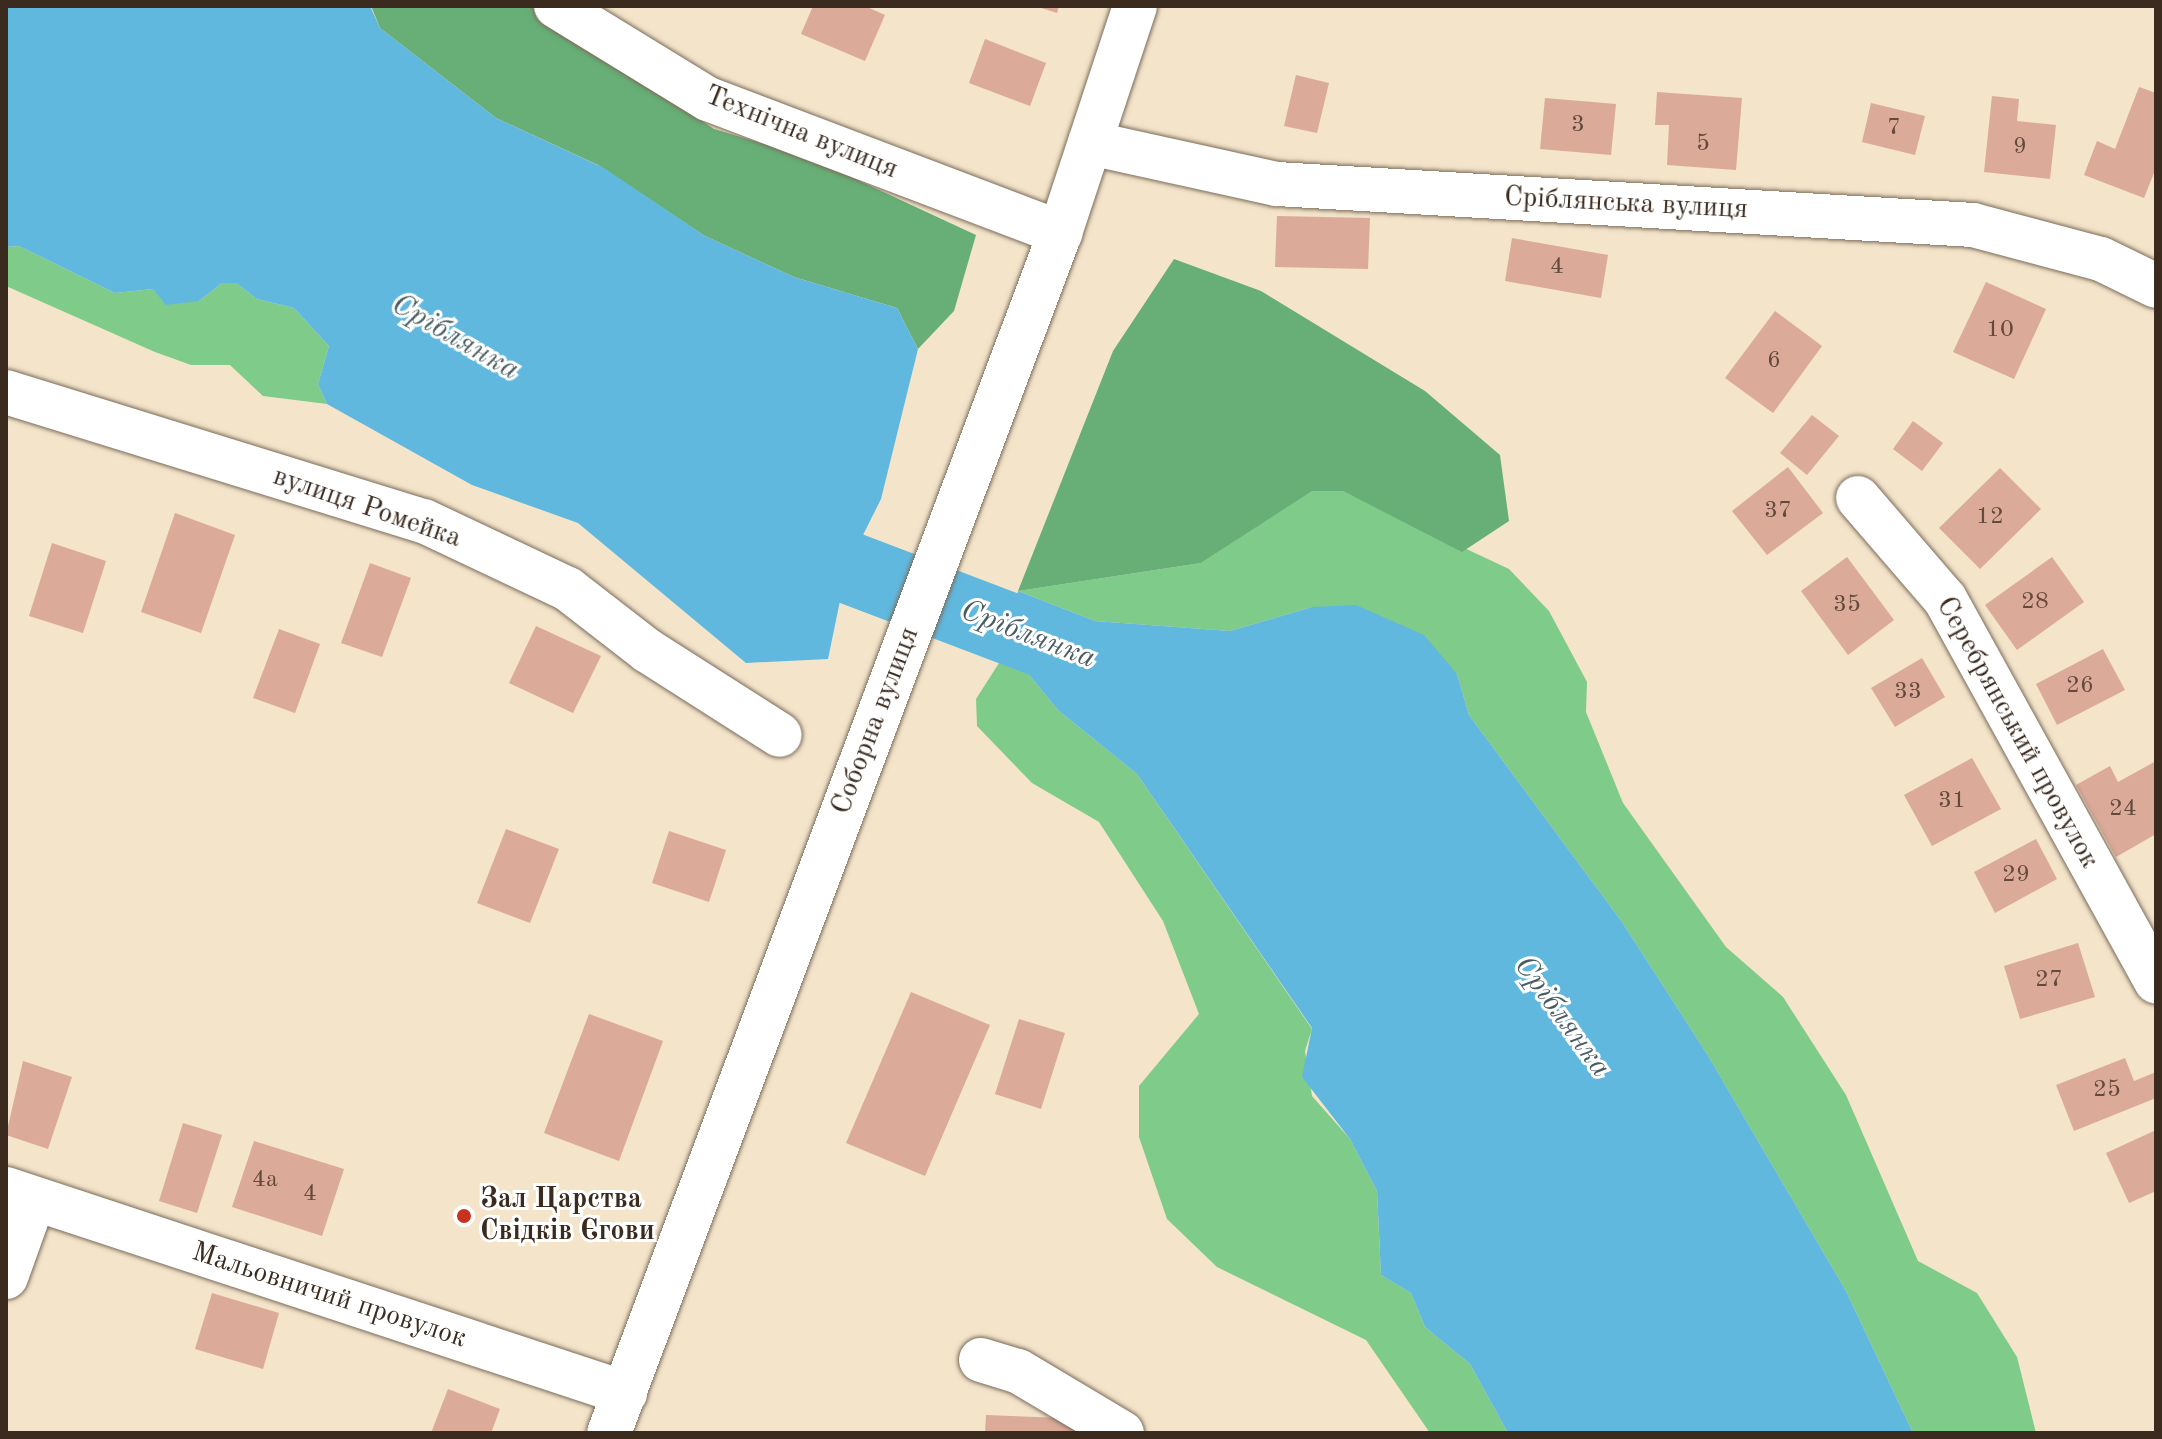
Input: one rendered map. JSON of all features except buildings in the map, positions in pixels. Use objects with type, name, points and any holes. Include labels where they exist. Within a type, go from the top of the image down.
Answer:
[{"type":"street","name":"Технічна вулиця","points":[[556,6],[708,99],[1060,233]]},
{"type":"street","name":"Соборна вулиця","points":[[609,1433],[1060,233],[1135,6]]},
{"type":"street","name":"Сріблянська вулиця","points":[[1090,143],[1277,184],[1973,225],[2101,259],[2156,286]]},
{"type":"street","name":"вулиця Ромейка","points":[[6,392],[424,521],[568,589],[648,651],[780,735]]},
{"type":"street","name":"Серебрянський провулок","points":[[1858,498],[1945,599],[2156,982]]},
{"type":"street","name":"Мальовничий провулок","points":[[6,1277],[20,1194],[625,1393]]},
{"type":"street","points":[[981,1360],[1018,1371],[1122,1433]]},
{"type":"green space","points":[[371,6],[530,6],[714,129],[808,157],[976,235],[954,311],[918,349],[897,308],[794,277],[705,236],[598,165],[496,118],[380,28]]},
{"type":"green space","points":[[19,246],[115,293],[153,289],[199,301],[222,283],[236,283],[257,299],[294,308],[329,346],[318,384],[327,404],[263,396],[230,365],[191,365],[6,286],[6,247]]},
{"type":"green space","points":[[1174,259],[1261,291],[1425,391],[1500,455],[1509,521],[1462,552],[1343,491],[1312,491],[1201,563],[1018,591],[1113,351]]},
{"type":"green space","points":[[1311,491],[1343,491],[1509,569],[1549,611],[1587,682],[1586,712],[1623,803],[1726,947],[1783,997],[1846,1095],[1918,1261],[1977,1293],[2017,1357],[2036,1433],[1913,1433],[1846,1291],[1707,1054],[1622,922],[1469,715],[1457,674],[1312,607],[1230,631],[1095,621],[1018,591],[1201,563]]},
{"type":"green space","points":[[1008,649],[1058,710],[1137,774],[1312,1029],[1305,1051],[1312,1096],[1350,1139],[1377,1191],[1381,1275],[1411,1293],[1425,1327],[1470,1364],[1508,1433],[1430,1433],[1366,1340],[1217,1267],[1167,1219],[1139,1137],[1139,1086],[1199,1014],[1163,921],[1099,822],[1032,783],[977,726],[976,699]]},
{"type":"water","points":[[6,6],[370,6],[380,28],[496,118],[604,168],[705,236],[794,277],[897,308],[918,349],[881,499],[847,567],[828,659],[746,663],[578,523],[472,485],[327,404],[318,384],[329,346],[294,308],[257,299],[236,283],[222,283],[199,301],[166,305],[153,289],[115,293],[19,246],[6,247]]},
{"type":"water","points":[[1018,591],[1095,621],[1230,631],[1312,607],[1356,605],[1424,635],[1457,674],[1469,715],[1622,922],[1707,1054],[1846,1291],[1913,1433],[1508,1433],[1470,1364],[1425,1327],[1411,1293],[1381,1275],[1377,1191],[1350,1139],[1302,1077],[1312,1028],[1137,774],[1058,710],[1008,649]]},
{"type":"waterway","name":"Сріблянка","points":[[761,515],[847,567],[1103,664]]},
{"type":"place","name":"Зал Царства Свідків Єгови","points":[[464,1216]]}]
